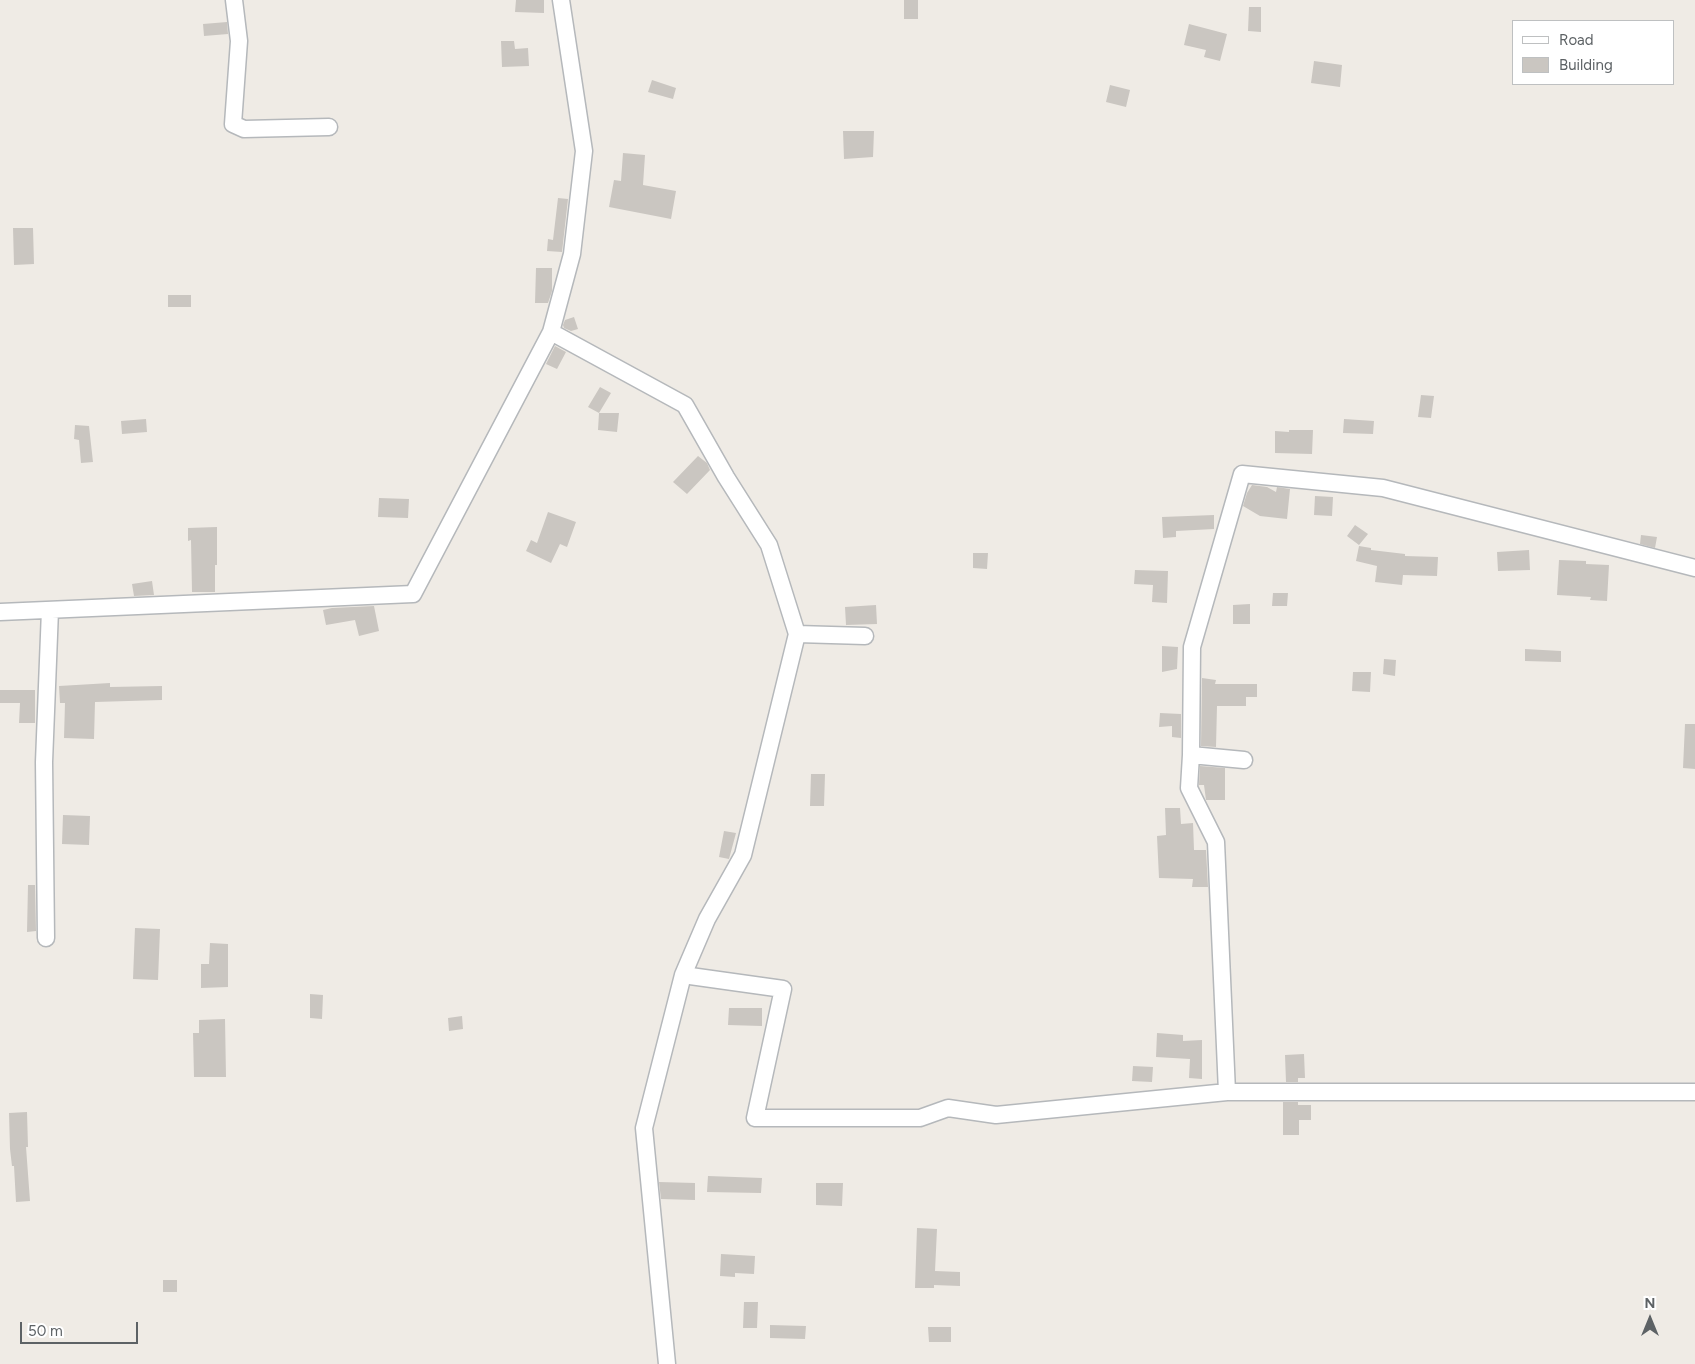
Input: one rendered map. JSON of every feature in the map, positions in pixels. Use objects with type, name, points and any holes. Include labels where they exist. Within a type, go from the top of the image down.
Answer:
[{"type":"street","points":[[234,0],[239,41],[233,124],[244,129],[329,127]]},
{"type":"street","points":[[0,612],[413,594],[551,332],[572,254],[584,152],[561,0]]},
{"type":"street","points":[[551,332],[685,405],[726,477],[769,545],[797,634],[743,855],[707,919],[683,975],[644,1128],[667,1364]]},
{"type":"street","points":[[1227,1092],[1216,842],[1189,788],[1192,647],[1242,474],[1383,488],[1695,568]]},
{"type":"street","points":[[46,938],[44,762],[50,610]]},
{"type":"street","points":[[797,634],[866,636]]},
{"type":"street","points":[[1191,755],[1244,760]]},
{"type":"street","points":[[683,975],[783,989],[755,1118],[920,1118],[948,1108],[996,1114],[1227,1092],[1695,1092]]},
{"type":"building","points":[[516,0],[544,0],[544,13],[515,12]]},
{"type":"building","points":[[904,0],[918,0],[918,19],[904,19]]},
{"type":"building","points":[[1249,7],[1261,7],[1261,32],[1248,31]]},
{"type":"building","points":[[227,22],[228,34],[204,36],[203,24]]},
{"type":"building","points":[[1189,24],[1227,34],[1220,61],[1204,57],[1206,50],[1184,45]]},
{"type":"building","points":[[501,41],[514,41],[515,49],[528,48],[529,66],[502,67]]},
{"type":"building","points":[[1314,61],[1342,65],[1340,87],[1311,83]]},
{"type":"building","points":[[652,80],[676,88],[673,99],[648,92]]},
{"type":"building","points":[[1110,85],[1130,90],[1126,107],[1106,102]]},
{"type":"building","points":[[843,131],[874,131],[873,157],[844,159]]},
{"type":"building","points":[[623,153],[645,155],[643,185],[676,191],[671,219],[609,207],[614,180],[621,181]]},
{"type":"building","points":[[558,198],[568,199],[562,252],[547,251],[548,239],[553,240]]},
{"type":"building","points":[[13,228],[33,228],[34,264],[14,265]]},
{"type":"building","points":[[536,268],[552,268],[552,291],[548,303],[535,303]]},
{"type":"building","points":[[168,295],[191,295],[191,307],[168,307]]},
{"type":"building","points":[[574,317],[578,329],[571,331],[564,328],[565,320]]},
{"type":"building","points":[[555,346],[566,352],[557,369],[546,364]]},
{"type":"building","points":[[600,387],[611,393],[599,413],[588,407]]},
{"type":"building","points":[[1421,395],[1434,396],[1431,418],[1418,417]]},
{"type":"building","points":[[599,413],[619,413],[617,432],[598,430]]},
{"type":"building","points":[[146,419],[147,432],[122,434],[121,421]]},
{"type":"building","points":[[1344,419],[1374,421],[1373,434],[1343,433]]},
{"type":"building","points":[[75,425],[89,426],[93,462],[81,463],[79,440],[74,439]]},
{"type":"building","points":[[1289,430],[1313,430],[1312,454],[1275,453],[1275,431],[1289,432]]},
{"type":"building","points":[[698,456],[707,463],[710,470],[687,494],[673,482]]},
{"type":"building","points":[[1252,485],[1267,487],[1276,492],[1277,487],[1290,489],[1287,519],[1260,516],[1243,506]]},
{"type":"building","points":[[1315,496],[1333,497],[1332,516],[1314,515]]},
{"type":"building","points":[[379,498],[409,499],[408,518],[378,517]]},
{"type":"building","points":[[548,512],[576,522],[567,547],[560,544],[551,563],[526,551],[531,540],[537,543]]},
{"type":"building","points":[[1214,515],[1214,529],[1176,531],[1176,537],[1163,538],[1162,517]]},
{"type":"building","points":[[1355,525],[1368,534],[1359,545],[1347,536]]},
{"type":"building","points":[[217,527],[215,592],[192,592],[191,540],[188,541],[188,528]]},
{"type":"building","points":[[1641,535],[1657,537],[1655,548],[1640,544]]},
{"type":"building","points":[[1359,546],[1371,548],[1371,550],[1405,554],[1405,556],[1438,557],[1437,576],[1403,575],[1402,585],[1375,582],[1377,566],[1356,561]]},
{"type":"building","points":[[1529,550],[1530,570],[1498,571],[1497,552]]},
{"type":"building","points":[[973,553],[988,553],[987,569],[973,568]]},
{"type":"building","points":[[1559,560],[1586,561],[1586,564],[1609,565],[1607,601],[1590,600],[1591,597],[1557,595]]},
{"type":"building","points":[[1135,570],[1168,571],[1167,603],[1152,602],[1153,585],[1134,584]]},
{"type":"building","points":[[152,581],[154,595],[134,596],[132,584]]},
{"type":"building","points":[[1273,593],[1288,593],[1287,606],[1272,606]]},
{"type":"building","points":[[1250,604],[1250,624],[1233,624],[1233,605]]},
{"type":"building","points":[[876,605],[877,624],[846,625],[845,607]]},
{"type":"building","points":[[374,606],[379,631],[359,636],[355,620],[326,625],[323,610]]},
{"type":"building","points":[[1162,646],[1178,647],[1177,669],[1162,672]]},
{"type":"building","points":[[1525,649],[1561,651],[1561,662],[1525,661]]},
{"type":"building","points":[[1384,659],[1396,660],[1395,676],[1383,674]]},
{"type":"building","points":[[1353,672],[1371,672],[1370,692],[1352,691]]},
{"type":"building","points":[[1202,678],[1216,680],[1215,684],[1257,684],[1257,697],[1246,697],[1246,706],[1217,706],[1216,747],[1201,746]]},
{"type":"building","points":[[110,683],[110,687],[162,686],[162,700],[95,702],[94,739],[64,738],[65,703],[60,703],[59,686]]},
{"type":"building","points":[[0,690],[35,690],[35,723],[19,723],[20,703],[0,703]]},
{"type":"building","points":[[1160,713],[1181,714],[1181,738],[1172,737],[1172,726],[1159,727]]},
{"type":"building","points":[[1685,724],[1695,724],[1695,769],[1683,768]]},
{"type":"building","points":[[1200,766],[1225,768],[1225,800],[1206,800],[1204,785],[1199,785]]},
{"type":"building","points":[[811,774],[825,774],[824,806],[810,806]]},
{"type":"building","points":[[1165,808],[1180,808],[1181,824],[1193,823],[1194,850],[1206,850],[1208,887],[1192,887],[1193,879],[1159,878],[1157,836],[1166,835]]},
{"type":"building","points":[[63,815],[90,816],[89,845],[62,844]]},
{"type":"building","points":[[724,831],[736,833],[729,859],[719,857]]},
{"type":"building","points":[[28,885],[35,885],[36,931],[27,932]]},
{"type":"building","points":[[135,928],[160,929],[158,980],[133,979]]},
{"type":"building","points":[[210,943],[228,944],[228,987],[201,988],[201,964],[209,964]]},
{"type":"building","points":[[310,994],[323,995],[322,1019],[310,1018]]},
{"type":"building","points":[[729,1008],[762,1008],[762,1026],[728,1025]]},
{"type":"building","points":[[462,1016],[463,1029],[449,1031],[448,1018]]},
{"type":"building","points":[[225,1019],[226,1077],[194,1077],[193,1033],[199,1033],[199,1020]]},
{"type":"building","points":[[1157,1033],[1183,1035],[1183,1041],[1202,1040],[1202,1079],[1189,1078],[1190,1059],[1156,1057]]},
{"type":"building","points":[[1304,1054],[1305,1078],[1298,1078],[1298,1082],[1286,1082],[1285,1055]]},
{"type":"building","points":[[1133,1066],[1153,1067],[1152,1082],[1132,1081]]},
{"type":"building","points":[[1283,1102],[1298,1102],[1298,1105],[1311,1105],[1311,1120],[1299,1120],[1299,1135],[1283,1135]]},
{"type":"building","points":[[27,1112],[28,1147],[26,1147],[30,1201],[16,1202],[14,1166],[12,1166],[10,1149],[9,1113]]},
{"type":"building","points":[[708,1176],[762,1178],[761,1193],[707,1192]]},
{"type":"building","points":[[659,1182],[695,1183],[695,1200],[661,1199]]},
{"type":"building","points":[[816,1183],[843,1183],[842,1206],[816,1205]]},
{"type":"building","points":[[917,1228],[937,1229],[935,1271],[960,1272],[960,1286],[934,1285],[934,1288],[915,1288]]},
{"type":"building","points":[[721,1254],[755,1256],[754,1274],[735,1273],[735,1277],[720,1276]]},
{"type":"building","points":[[163,1280],[177,1280],[177,1292],[163,1292]]},
{"type":"building","points":[[744,1302],[758,1302],[757,1328],[743,1328]]},
{"type":"building","points":[[770,1325],[806,1326],[805,1339],[770,1338]]},
{"type":"building","points":[[928,1327],[951,1327],[951,1342],[929,1342]]}]
